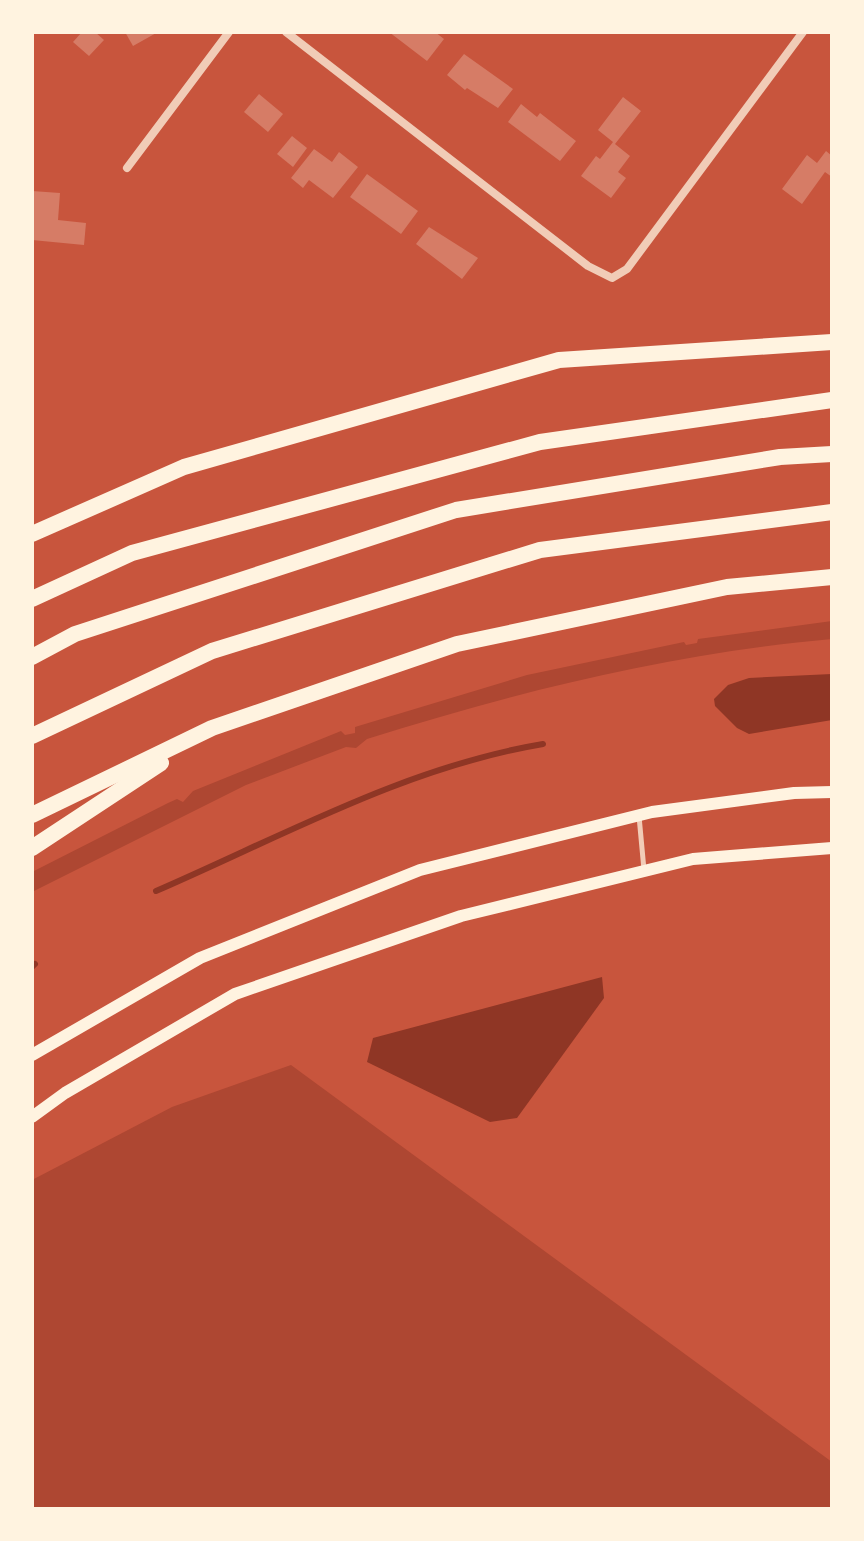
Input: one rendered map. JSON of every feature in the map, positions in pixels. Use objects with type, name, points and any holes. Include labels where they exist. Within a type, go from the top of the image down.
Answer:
[{"type":"highway","points":[[32,534],[184,467],[559,360],[832,342]]},
{"type":"highway","points":[[32,599],[132,553],[540,442],[832,400]]},
{"type":"highway","points":[[32,657],[75,634],[456,510],[780,457],[832,454]]},
{"type":"highway","points":[[32,736],[212,651],[540,550],[832,512]]},
{"type":"highway","points":[[32,815],[212,728],[457,644],[727,587],[832,577]]},
{"type":"highway","points":[[32,848],[212,728]]},
{"type":"main road","points":[[32,1055],[200,958],[420,870],[639,815],[794,793],[832,792]]},
{"type":"main road","points":[[32,1117],[65,1093],[235,994],[461,916],[693,859],[832,848]]},
{"type":"street","points":[[127,168],[229,32]]},
{"type":"street","points":[[286,32],[588,266],[612,278],[627,269],[803,32]]},
{"type":"lane","points":[[639,815],[644,871]]},
{"type":"shaded area","points":[[832,621],[832,639],[714,654],[597,676],[481,705],[367,739],[356,748],[346,747],[246,785],[32,892],[32,872],[168,803],[177,799],[183,802],[193,791],[341,731],[345,735],[355,733],[355,727],[527,675],[684,642],[686,645],[697,643],[698,639]]},
{"type":"shaded area","points":[[832,674],[832,720],[749,734],[737,728],[715,706],[714,699],[728,685],[749,678]]},
{"type":"shaded area","points":[[602,977],[604,998],[517,1118],[490,1122],[367,1062],[373,1038]]},
{"type":"shaded area","points":[[291,1065],[832,1462],[832,1509],[32,1509],[32,1180],[172,1107]]},
{"type":"building","points":[[82,32],[95,32],[104,40],[89,56],[73,42]]},
{"type":"building","points":[[125,32],[158,32],[133,46]]},
{"type":"building","points":[[389,32],[435,32],[444,39],[427,61]]},
{"type":"building","points":[[464,54],[513,89],[498,108],[467,88],[465,90],[447,75]]},
{"type":"building","points":[[259,94],[283,114],[268,132],[244,112]]},
{"type":"building","points":[[623,97],[641,111],[615,144],[630,156],[618,172],[626,178],[611,198],[581,176],[596,156],[600,159],[613,142],[598,130]]},
{"type":"building","points":[[521,104],[537,117],[540,113],[576,141],[560,161],[508,122]]},
{"type":"building","points":[[292,136],[307,148],[293,167],[277,154]]},
{"type":"building","points":[[314,149],[332,162],[339,152],[358,167],[333,198],[309,180],[303,188],[291,178]]},
{"type":"building","points":[[826,151],[832,156],[832,177],[825,172],[802,204],[782,189],[807,155],[817,163]]},
{"type":"building","points":[[367,174],[418,211],[401,234],[350,197]]},
{"type":"building","points":[[32,191],[60,193],[58,220],[86,223],[84,245],[32,240]]},
{"type":"building","points":[[429,227],[478,258],[462,279],[416,244]]},
{"type":"waterway","points":[[156,891],[394,786],[492,755],[543,744]]},
{"type":"waterway","points":[[32,967],[35,964]]}]
